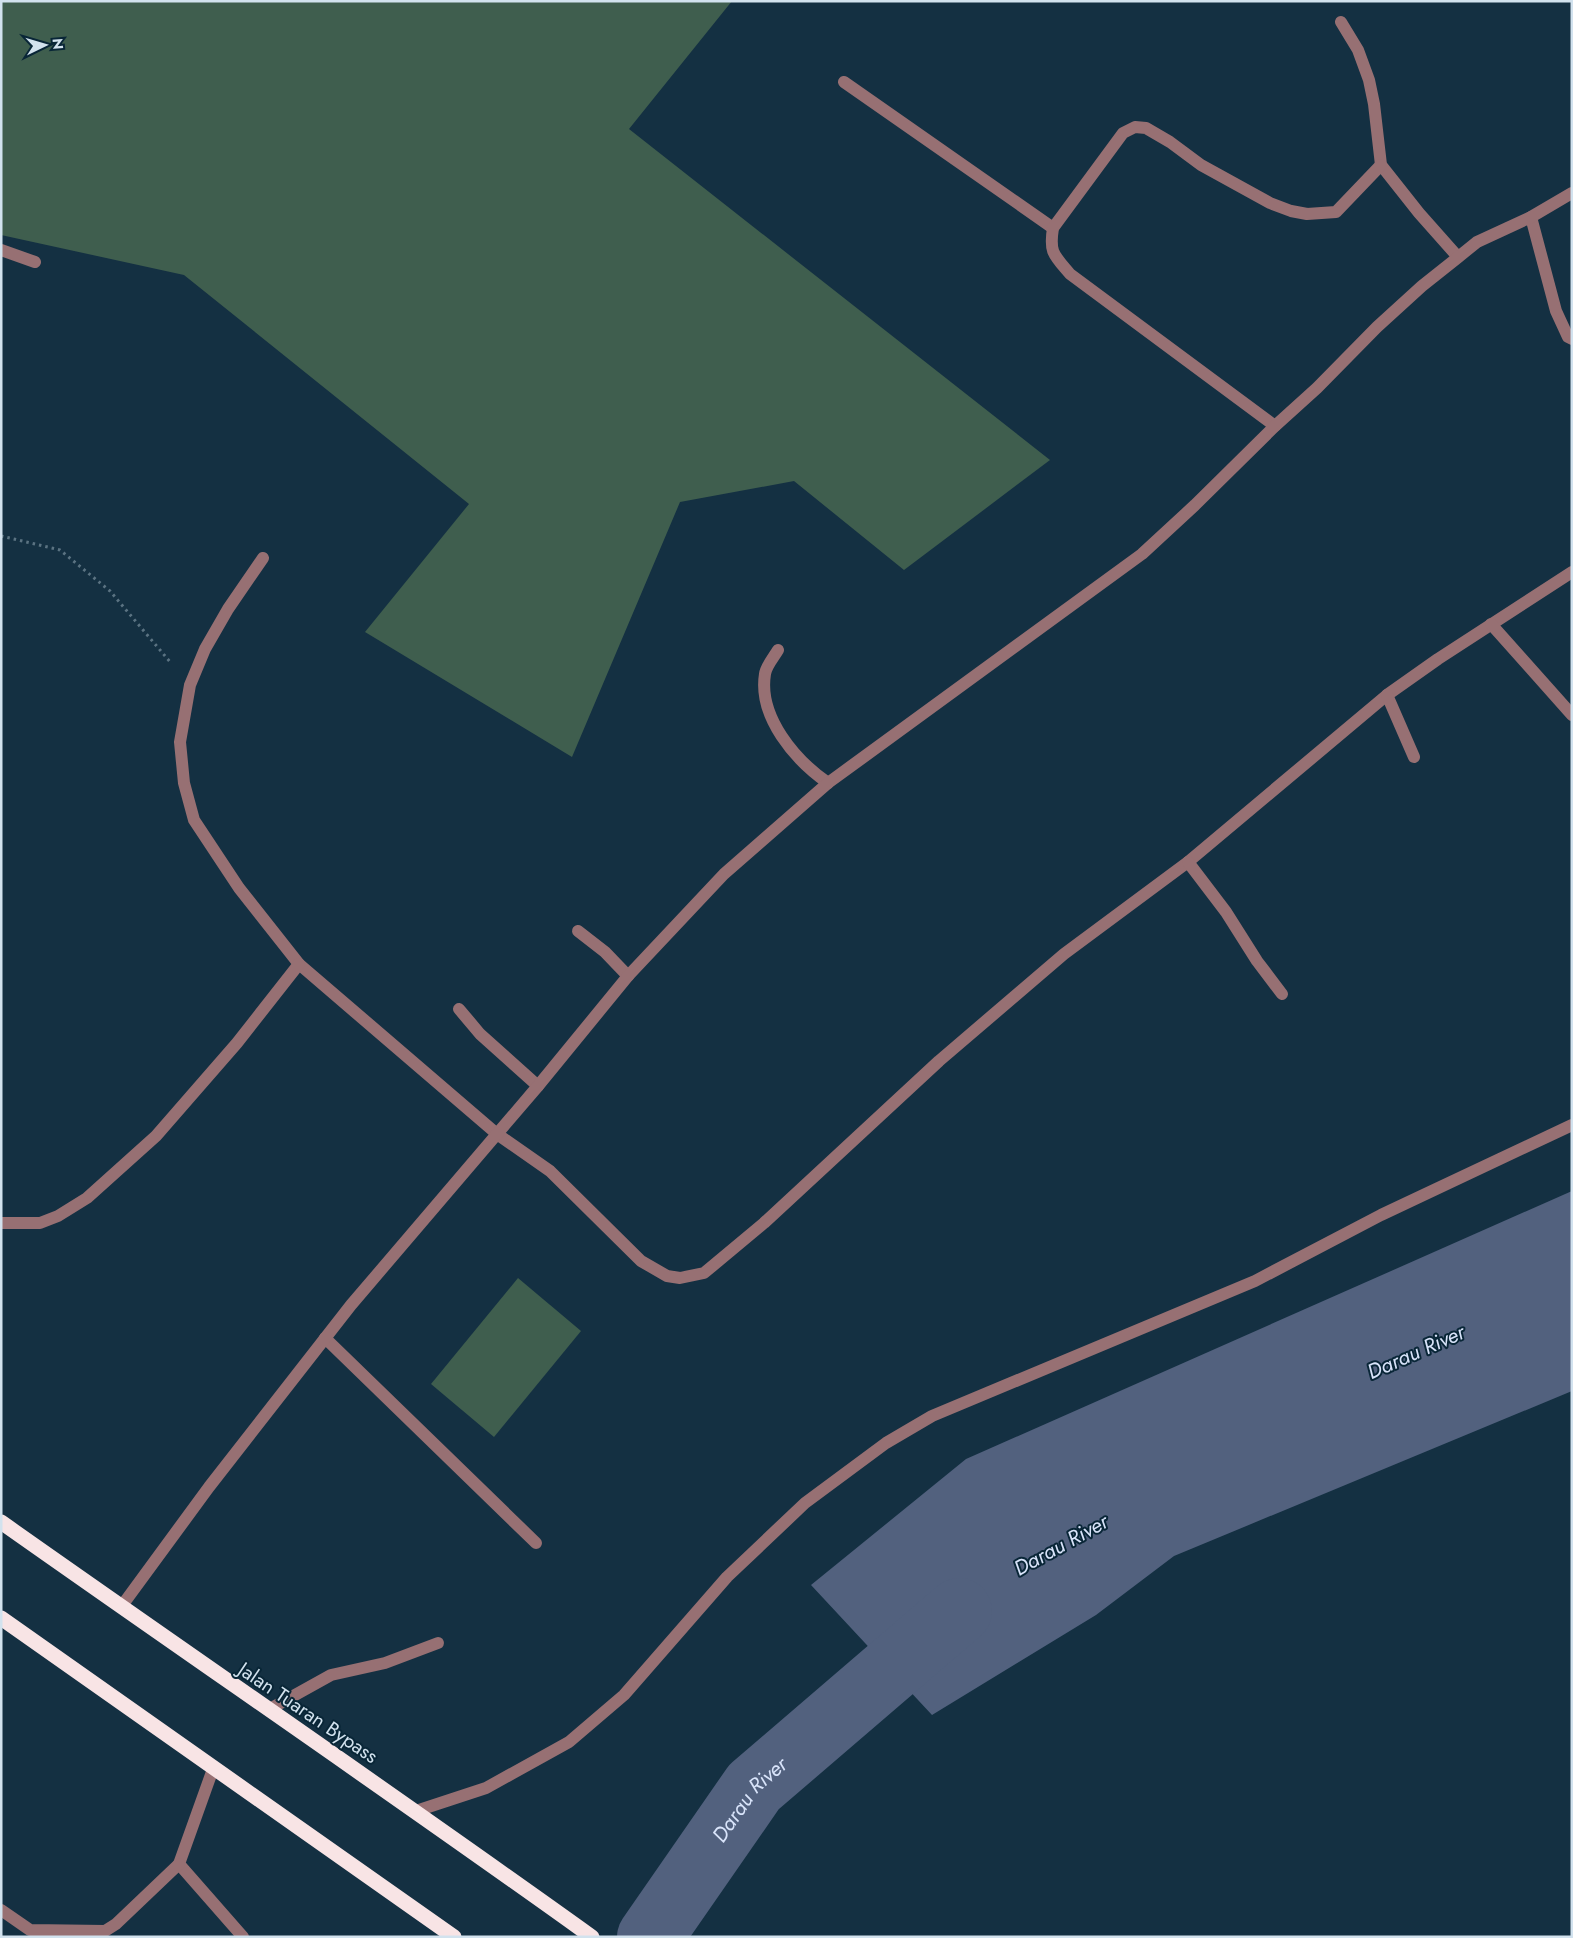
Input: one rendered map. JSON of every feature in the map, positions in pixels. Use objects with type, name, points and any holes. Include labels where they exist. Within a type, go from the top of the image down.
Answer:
[{"type":"highway","name":"Jalan Tuaran Bypass","points":[[1,1522],[268,1710],[416,1811],[592,1937]]},
{"type":"highway","points":[[1,1618],[454,1937]]},
{"type":"street","points":[[1340,22],[1358,50],[1369,80],[1374,104],[1381,165],[1419,213],[1458,257]]},
{"type":"street","points":[[844,82],[1053,228]]},
{"type":"street","points":[[1275,426],[1070,274],[1056,258],[1050,245],[1053,228],[1123,133],[1134,127],[1146,128],[1170,142],[1201,165],[1270,202],[1290,211],[1307,214],[1336,212],[1381,165]]},
{"type":"street","points":[[121,1607],[209,1487],[351,1305],[498,1134],[628,976],[724,874],[828,783],[1142,554],[1317,388],[1377,327],[1415,292],[1458,257],[1477,242],[1531,217],[1572,193]]},
{"type":"street","points":[[1531,217],[1556,311],[1568,337],[1572,339]]},
{"type":"street","points":[[1,250],[35,262]]},
{"type":"street","points":[[263,558],[228,609],[205,650],[190,685],[180,742],[184,783],[194,820],[239,888],[299,964],[498,1134],[550,1171],[640,1261],[667,1276],[680,1278],[704,1273],[764,1223],[939,1061],[1064,954],[1188,862],[1387,695],[1491,624],[1572,572]]},
{"type":"street","points":[[1491,624],[1572,715]]},
{"type":"street","points":[[778,650],[765,671],[764,693],[772,719],[786,741],[812,771],[828,783]]},
{"type":"street","points":[[1387,695],[1414,757]]},
{"type":"street","points":[[1188,862],[1226,912],[1257,961],[1282,994]]},
{"type":"street","points":[[578,931],[605,952],[628,976]]},
{"type":"street","points":[[1,1223],[40,1223],[58,1216],[88,1198],[156,1136],[237,1043],[299,964]]},
{"type":"street","points":[[459,1009],[480,1034],[538,1086]]},
{"type":"street","points":[[416,1811],[486,1788],[569,1742],[624,1695],[727,1577],[805,1503],[886,1443],[932,1416],[1255,1281],[1381,1215],[1572,1125]]},
{"type":"street","points":[[325,1338],[536,1543]]},
{"type":"street","points":[[268,1710],[331,1675],[385,1663],[438,1643]]},
{"type":"street","points":[[1,1910],[30,1930],[105,1930],[116,1924],[179,1864],[213,1768]]},
{"type":"street","points":[[179,1864],[243,1937]]},
{"type":"path","points":[[1,536],[60,550],[110,591],[190,685]]},
{"type":"green space","points":[[1,1],[732,1],[629,129],[1050,460],[904,570],[794,481],[680,502],[572,757],[365,632],[469,504],[184,275],[1,235]]},
{"type":"green space","points":[[518,1278],[581,1331],[494,1437],[431,1384]]},
{"type":"water","points":[[1572,1191],[1572,1391],[1174,1556],[1096,1615],[932,1715],[811,1585],[966,1459]]},
{"type":"waterway","name":"Darau River","points":[[650,1937],[754,1787],[959,1611]]}]
